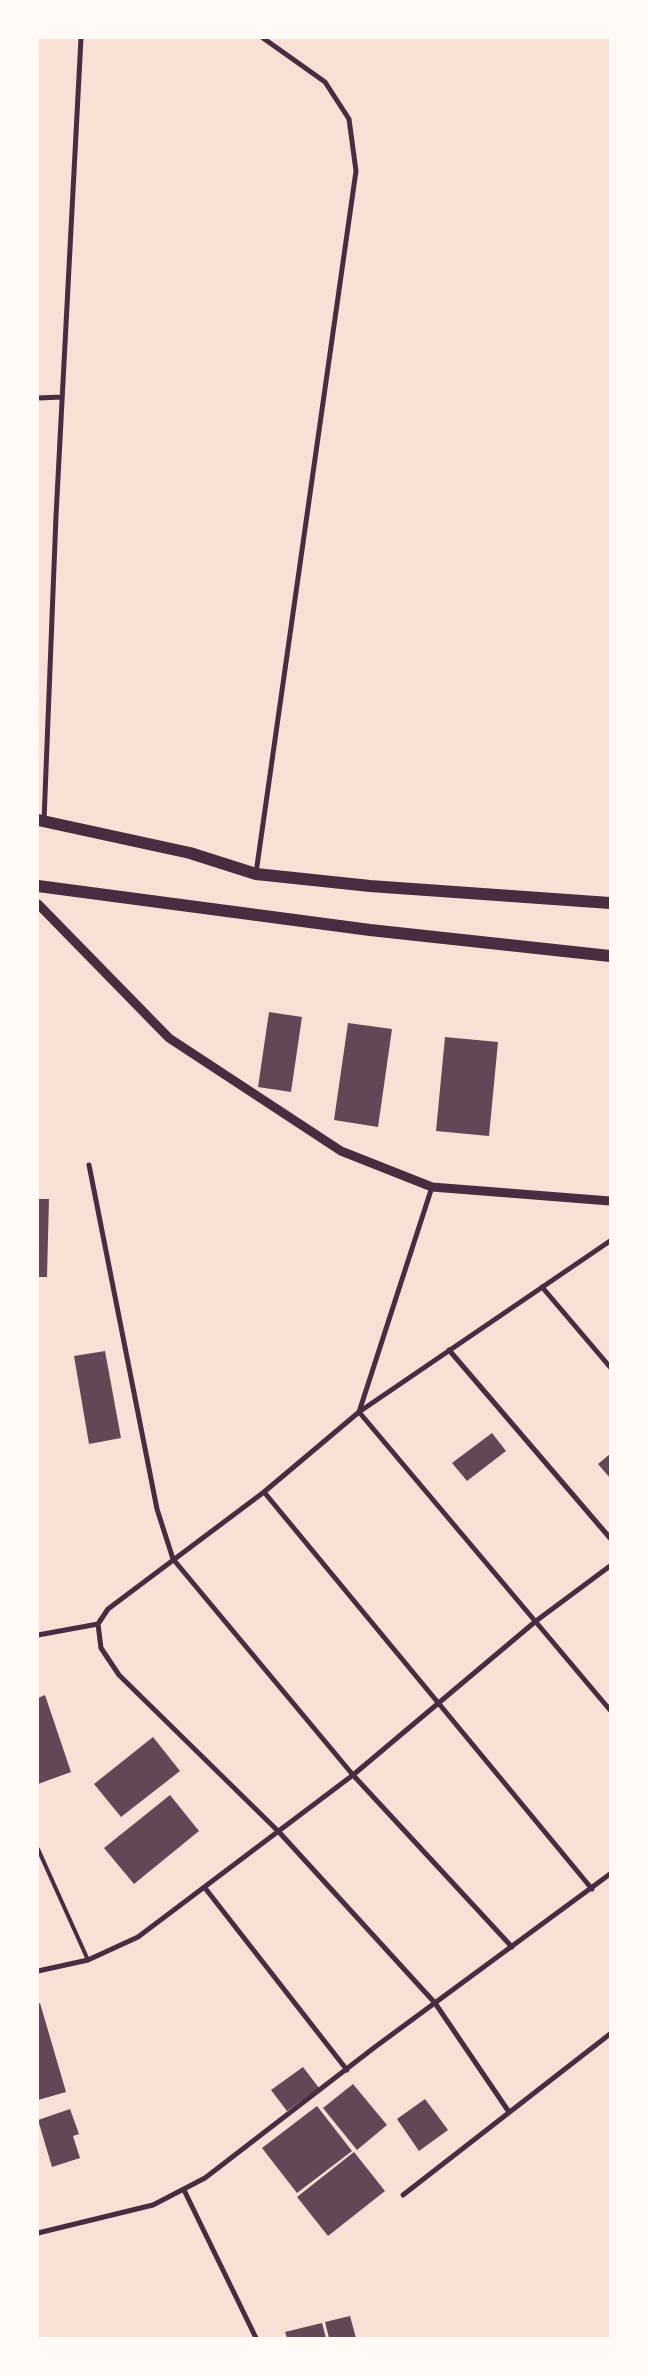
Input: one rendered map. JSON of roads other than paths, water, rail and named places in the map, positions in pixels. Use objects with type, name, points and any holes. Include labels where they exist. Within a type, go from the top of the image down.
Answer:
[{"type":"main road","points":[[41,821],[190,853],[256,874],[370,886],[610,903]]},
{"type":"main road","points":[[38,886],[370,930],[610,956]]},
{"type":"street","points":[[41,821],[81,38]]},
{"type":"street","points":[[256,874],[356,171],[349,119],[325,82],[263,38]]},
{"type":"street","points":[[38,398],[62,397]]},
{"type":"street","points":[[38,904],[170,1038],[341,1151],[432,1187],[610,1201]]},
{"type":"street","points":[[90,1165],[157,1509],[173,1559],[353,1775],[512,1947]]},
{"type":"street","points":[[359,1412],[432,1187]]},
{"type":"street","points":[[509,2112],[435,2003],[279,1832],[119,1675],[101,1648],[98,1624],[108,1609],[264,1492],[359,1412],[610,1241]]},
{"type":"street","points":[[542,1287],[610,1367]]},
{"type":"street","points":[[449,1350],[610,1538]]},
{"type":"street","points":[[359,1412],[610,1710]]},
{"type":"street","points":[[264,1492],[592,1889]]},
{"type":"street","points":[[38,1971],[88,1960],[138,1937],[353,1775],[536,1621],[610,1566]]},
{"type":"street","points":[[38,1635],[98,1624]]},
{"type":"street","points":[[38,2233],[153,2205],[205,2178],[435,2003],[610,1874]]},
{"type":"street","points":[[205,1888],[347,2070]]},
{"type":"street","points":[[403,2195],[610,2034]]},
{"type":"street","points":[[184,2190],[256,2338]]},
{"type":"lane","points":[[38,1848],[88,1960]]}]
